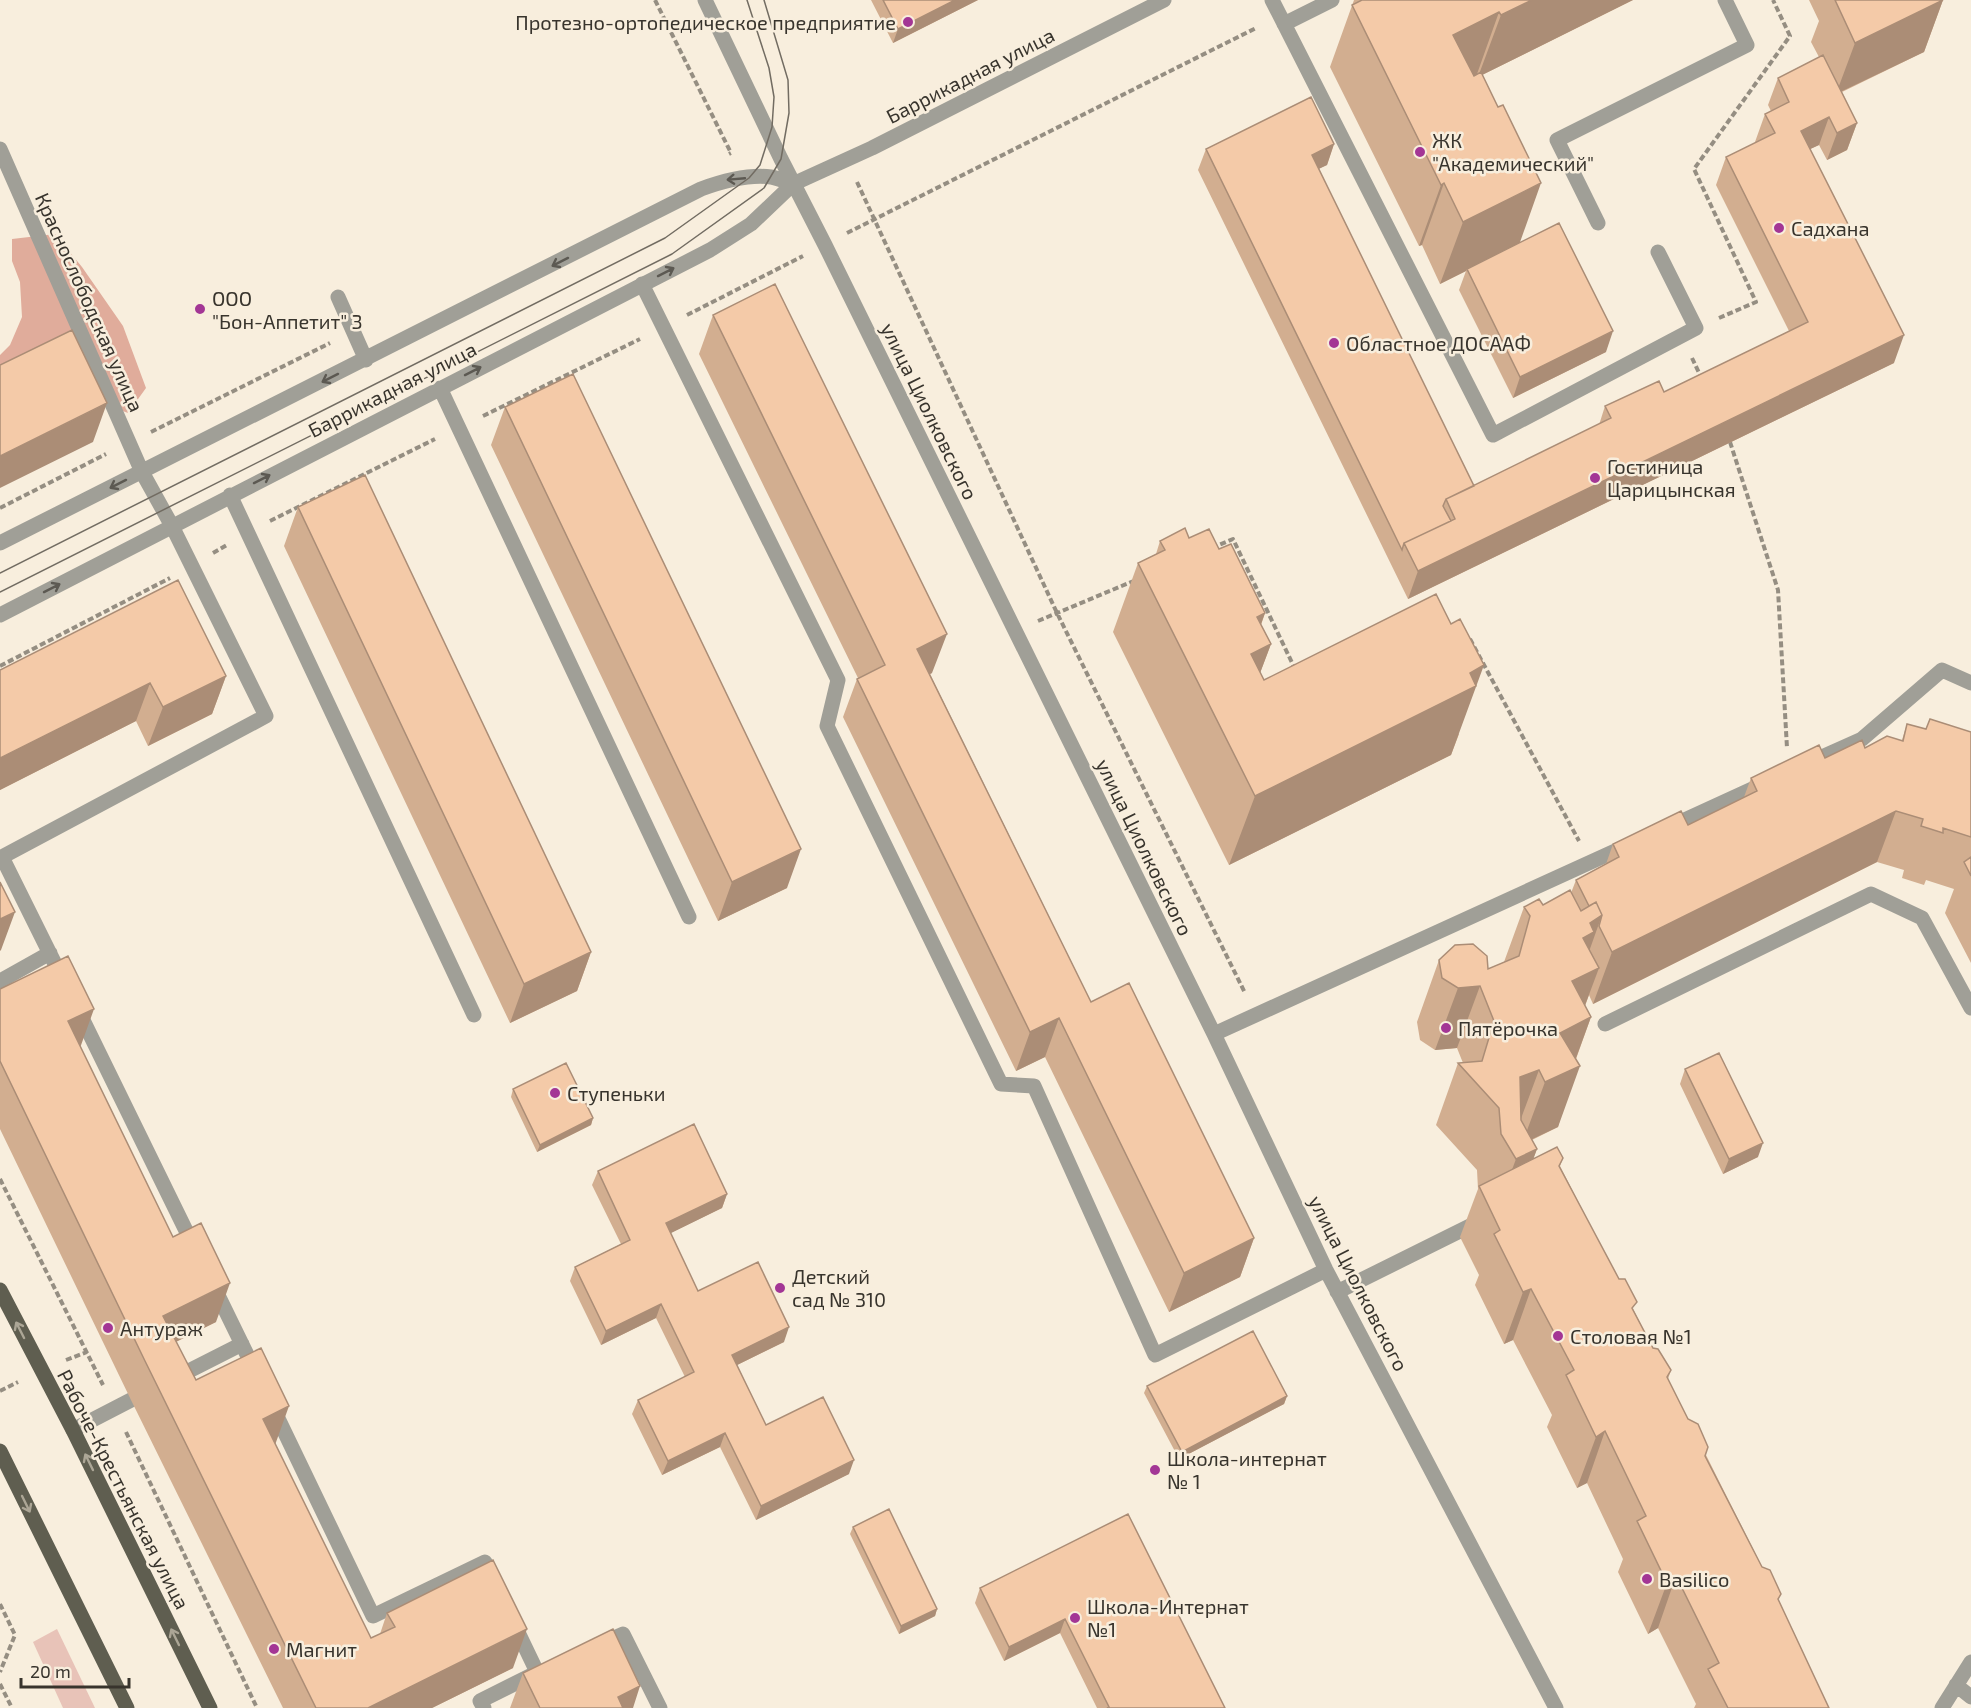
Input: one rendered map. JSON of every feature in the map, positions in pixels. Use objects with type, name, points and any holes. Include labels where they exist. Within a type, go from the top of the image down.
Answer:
[{"type":"main road","name":"Рабоче-Крестьянская улица","points":[[0,1290],[73,1430],[210,1708]]},
{"type":"main road","points":[[0,1451],[127,1708]]},
{"type":"street","name":"улица Циолковского","points":[[705,0],[793,184],[1214,1034],[1326,1270],[1556,1708]]},
{"type":"street","name":"Баррикадная улица","points":[[0,615],[710,250],[751,224],[793,184],[847,160],[1164,0]]},
{"type":"street","points":[[1272,0],[1493,435],[1696,328],[1658,252]]},
{"type":"street","points":[[1282,20],[1332,0]]},
{"type":"street","points":[[1598,223],[1557,140],[1748,45],[1725,0]]},
{"type":"street","name":"Краснослободская улица","points":[[0,149],[142,472],[172,526]]},
{"type":"street","name":"Баррикадная улица","points":[[0,543],[701,189],[725,180],[749,178],[771,177],[793,184]]},
{"type":"street","points":[[642,284],[838,680],[827,726],[1001,1084],[1034,1086],[1155,1355],[1326,1270]]},
{"type":"street","points":[[338,297],[366,360]]},
{"type":"street","points":[[440,388],[689,917]]},
{"type":"street","points":[[230,495],[474,1015]]},
{"type":"street","points":[[172,526],[266,716],[2,858],[242,1344],[373,1616],[485,1562],[499,1592]]},
{"type":"street","points":[[1214,1034],[1862,739],[1942,670],[1971,683]]},
{"type":"street","points":[[1605,1024],[1871,894],[1922,918],[1971,1008]]},
{"type":"street","points":[[0,981],[50,953]]},
{"type":"street","points":[[1338,1292],[1492,1215]]},
{"type":"street","points":[[164,1384],[242,1344]]},
{"type":"street","points":[[73,1430],[131,1400]]},
{"type":"street","points":[[477,1706],[542,1670],[508,1612]]},
{"type":"street","points":[[580,1653],[623,1634],[660,1708]]},
{"type":"street","points":[[1942,1708],[1971,1662]]},
{"type":"street","points":[[1956,1685],[1971,1697]]},
{"type":"path","points":[[655,0],[731,153],[721,158]]},
{"type":"path","points":[[1696,328],[1756,302],[1694,169],[1790,36],[1773,0]]},
{"type":"path","points":[[825,245],[1282,20]]},
{"type":"path","points":[[847,160],[1057,613],[1256,1015]]},
{"type":"path","points":[[0,666],[192,566],[247,532],[663,328],[803,256]]},
{"type":"path","points":[[0,508],[354,331]]},
{"type":"path","points":[[1681,337],[1704,383]]},
{"type":"path","points":[[1730,442],[1778,590],[1783,775]]},
{"type":"path","points":[[1211,548],[1233,539],[1296,671]]},
{"type":"path","points":[[1015,631],[1145,576]]},
{"type":"path","points":[[1470,638],[1591,862]]},
{"type":"path","points":[[0,1179],[115,1408],[257,1708]]},
{"type":"path","points":[[0,1604],[15,1635],[0,1672]]},
{"type":"path","points":[[0,1684],[12,1708]]},
{"type":"shaded area","points":[[55,234],[82,267],[123,326],[146,388],[128,413],[94,400],[0,400],[0,355],[10,345],[22,317],[20,282],[12,261],[12,239]]},
{"type":"shaded area","points":[[57,1629],[95,1708],[63,1708],[33,1642]]},
{"type":"building","points":[[883,0],[955,0],[898,29]]},
{"type":"building","points":[[1362,0],[1532,0],[1501,15],[1499,12],[1453,35],[1474,76],[1481,72],[1498,107],[1503,105],[1541,183],[1463,222],[1444,183],[1441,185],[1352,5]]},
{"type":"building","points":[[1835,0],[1943,0],[1855,43]]},
{"type":"building","points":[[1823,55],[1857,123],[1837,133],[1829,117],[1801,131],[1904,335],[1418,571],[1404,543],[1455,519],[1446,499],[1611,418],[1605,406],[1659,381],[1664,392],[1808,322],[1726,157],[1775,133],[1765,114],[1789,102],[1778,78]]},
{"type":"building","name":"Областное ДОСААФ","points":[[1311,97],[1334,144],[1312,155],[1474,486],[1446,499],[1443,506],[1451,521],[1404,543],[1402,550],[1206,149]]},
{"type":"building","points":[[1559,223],[1613,331],[1520,377],[1467,269]]},
{"type":"building","points":[[775,284],[947,634],[917,649],[1091,1002],[1129,983],[1254,1238],[1184,1273],[1059,1018],[1030,1032],[857,679],[885,665],[713,315]]},
{"type":"building","points":[[72,330],[107,403],[0,456],[0,365]]},
{"type":"building","points":[[573,374],[801,849],[732,882],[505,407]]},
{"type":"building","points":[[365,475],[591,952],[524,984],[298,507]]},
{"type":"building","points":[[1185,528],[1189,538],[1209,529],[1219,549],[1231,544],[1265,613],[1257,617],[1271,644],[1251,654],[1264,680],[1436,594],[1451,624],[1460,619],[1484,665],[1470,673],[1476,686],[1255,796],[1138,563],[1165,550],[1160,541]]},
{"type":"building","points":[[178,580],[226,676],[163,707],[150,683],[0,758],[0,670]]},
{"type":"building","points":[[1930,719],[1971,732],[1971,837],[1943,828],[1943,833],[1921,826],[1923,819],[1896,811],[1612,952],[1599,926],[1602,915],[1596,902],[1589,906],[1576,880],[1619,857],[1613,844],[1681,811],[1688,825],[1757,791],[1751,778],[1819,745],[1825,758],[1862,740],[1865,748],[1887,736],[1903,741],[1907,724],[1926,729]]},
{"type":"building","points":[[1971,857],[1971,876],[1964,862]]},
{"type":"building","points":[[0,882],[15,912],[0,919]]},
{"type":"building","points":[[1570,890],[1581,911],[1596,902],[1602,915],[1590,923],[1594,932],[1583,938],[1599,968],[1572,981],[1591,1017],[1560,1033],[1580,1066],[1545,1082],[1539,1070],[1520,1077],[1521,1120],[1537,1149],[1516,1159],[1501,1134],[1499,1108],[1458,1063],[1482,1061],[1494,1021],[1480,986],[1458,988],[1442,978],[1439,960],[1455,945],[1473,944],[1487,956],[1488,969],[1519,956],[1530,916],[1524,907],[1539,899],[1543,905]]},
{"type":"building","points":[[68,956],[94,1009],[68,1021],[173,1237],[201,1223],[230,1283],[163,1316],[196,1380],[261,1348],[289,1406],[263,1419],[371,1638],[395,1627],[387,1613],[493,1560],[527,1629],[368,1708],[316,1708],[0,1061],[0,989]]},
{"type":"building","points":[[1719,1053],[1763,1143],[1729,1159],[1685,1069]]},
{"type":"building","points":[[566,1063],[593,1118],[540,1145],[513,1089]]},
{"type":"building","points":[[694,1124],[727,1194],[666,1223],[698,1291],[758,1262],[789,1327],[732,1355],[766,1425],[823,1397],[854,1460],[761,1506],[725,1433],[668,1461],[638,1400],[694,1372],[661,1304],[606,1331],[575,1267],[630,1240],[598,1171]]},
{"type":"building","points":[[1557,1147],[1563,1158],[1559,1166],[1619,1279],[1625,1279],[1637,1302],[1632,1308],[1653,1348],[1658,1349],[1671,1370],[1667,1377],[1688,1419],[1698,1424],[1708,1447],[1705,1456],[1762,1567],[1770,1570],[1781,1594],[1778,1599],[1829,1708],[1728,1708],[1708,1669],[1719,1663],[1676,1576],[1667,1583],[1637,1521],[1646,1516],[1605,1431],[1596,1437],[1566,1375],[1574,1370],[1531,1289],[1523,1292],[1494,1234],[1500,1230],[1479,1186]]},
{"type":"building","points":[[1253,1331],[1287,1396],[1182,1452],[1147,1386]]},
{"type":"building","points":[[889,1509],[937,1609],[901,1626],[853,1527]]},
{"type":"building","name":"Школа-Интернат №1","points":[[1128,1514],[1225,1708],[1107,1708],[1109,1707],[1065,1619],[1009,1647],[980,1588]]},
{"type":"building","points":[[613,1629],[640,1686],[618,1697],[623,1708],[540,1708],[523,1673]]},
{"type":"tram line","points":[[0,573],[665,238],[749,178],[760,165],[772,127],[774,97],[769,68],[747,0]]},
{"type":"tram line","points":[[0,592],[672,254],[764,188],[781,159],[789,113],[788,80],[764,0]]},
{"type":"place","name":"Протезно-ортопедическое предприятие","points":[[908,22]]},
{"type":"place","name":"ЖК \"Академический\"","points":[[1420,152]]},
{"type":"place","name":"Садхана","points":[[1779,228]]},
{"type":"place","name":"ООО \"Бон-Аппетит\" 3","points":[[200,309]]},
{"type":"place","name":"Областное ДОСААФ","points":[[1334,343]]},
{"type":"place","name":"Гостиница Царицынская","points":[[1595,478]]},
{"type":"place","name":"Пятёрочка","points":[[1446,1028]]},
{"type":"place","name":"Ступеньки","points":[[555,1093]]},
{"type":"place","name":"Детский сад № 310","points":[[780,1288]]},
{"type":"place","name":"Антураж","points":[[108,1328]]},
{"type":"place","name":"Столовая №1","points":[[1558,1336]]},
{"type":"place","name":"Школа-интернат № 1","points":[[1155,1470]]},
{"type":"place","name":"Basilico","points":[[1647,1579]]},
{"type":"place","name":"Школа-Интернат №1","points":[[1075,1618]]},
{"type":"place","name":"Магнит","points":[[274,1649]]}]
